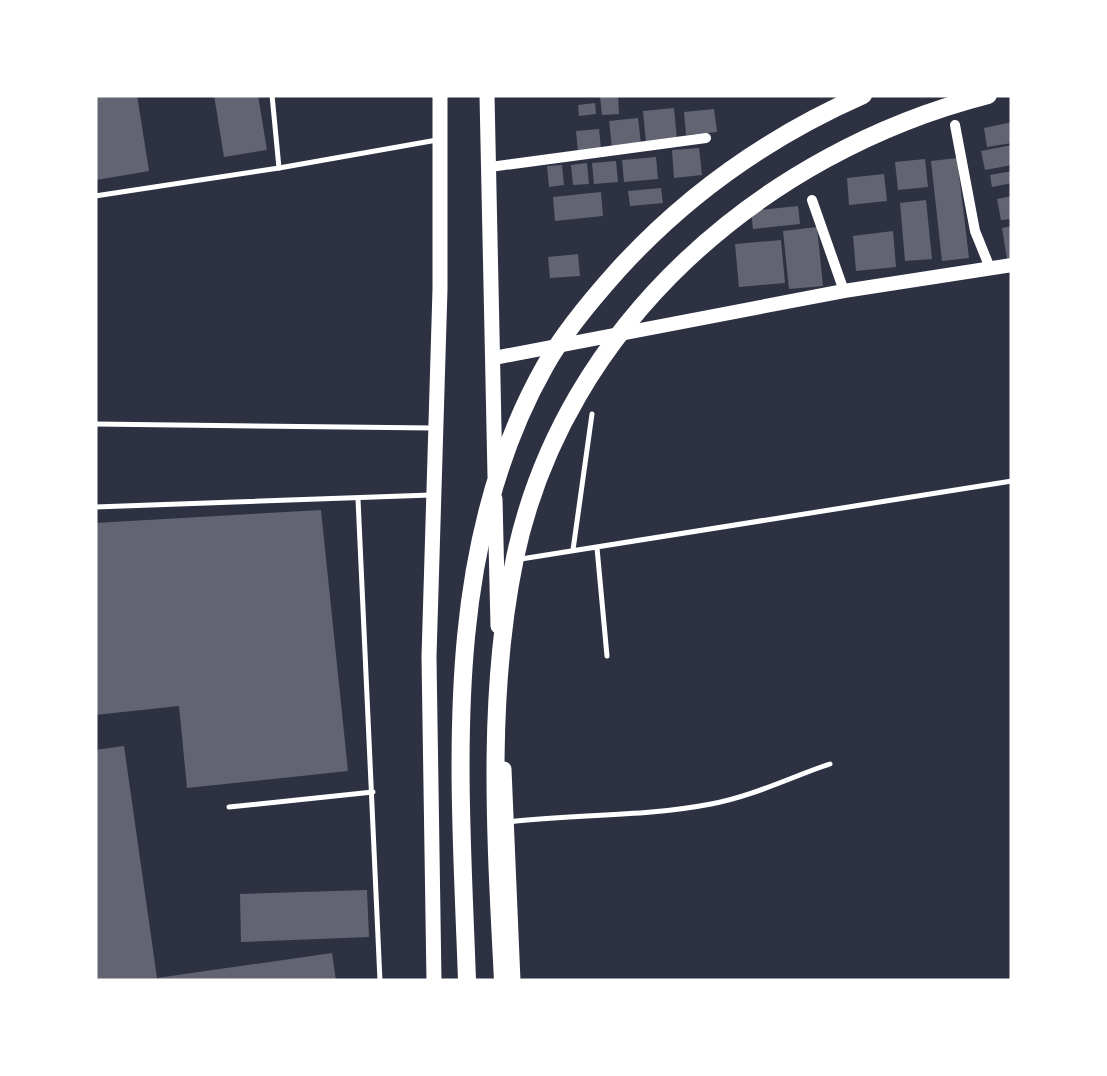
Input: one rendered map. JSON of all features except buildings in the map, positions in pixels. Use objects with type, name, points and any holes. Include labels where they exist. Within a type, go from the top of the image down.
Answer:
[{"type":"highway","points":[[434,981],[429,658],[440,95]]},
{"type":"highway","points":[[488,95],[495,562],[513,981]]},
{"type":"highway","points":[[467,981],[461,763],[464,649],[487,508],[520,414],[546,364],[575,323],[636,250],[668,219],[753,155],[863,95]]},
{"type":"highway","points":[[503,981],[496,742],[504,629],[516,555],[529,508],[577,399],[639,310],[680,265],[747,206],[844,148],[934,111],[988,95]]},
{"type":"main road","points":[[494,358],[844,291],[1012,265]]},
{"type":"street","points":[[954,125],[975,231],[990,268]]},
{"type":"street","points":[[490,168],[706,138]]},
{"type":"street","points":[[812,200],[844,291]]},
{"type":"lane","points":[[272,95],[279,168]]},
{"type":"lane","points":[[95,196],[439,140]]},
{"type":"lane","points":[[572,550],[592,414]]},
{"type":"lane","points":[[95,424],[436,428]]},
{"type":"lane","points":[[495,562],[1012,481]]},
{"type":"lane","points":[[95,507],[432,494]]},
{"type":"lane","points":[[358,499],[380,981]]},
{"type":"lane","points":[[597,548],[608,656]]},
{"type":"lane","points":[[506,822],[590,814],[649,814],[715,804],[830,764]]},
{"type":"lane","points":[[230,808],[373,792]]}]
